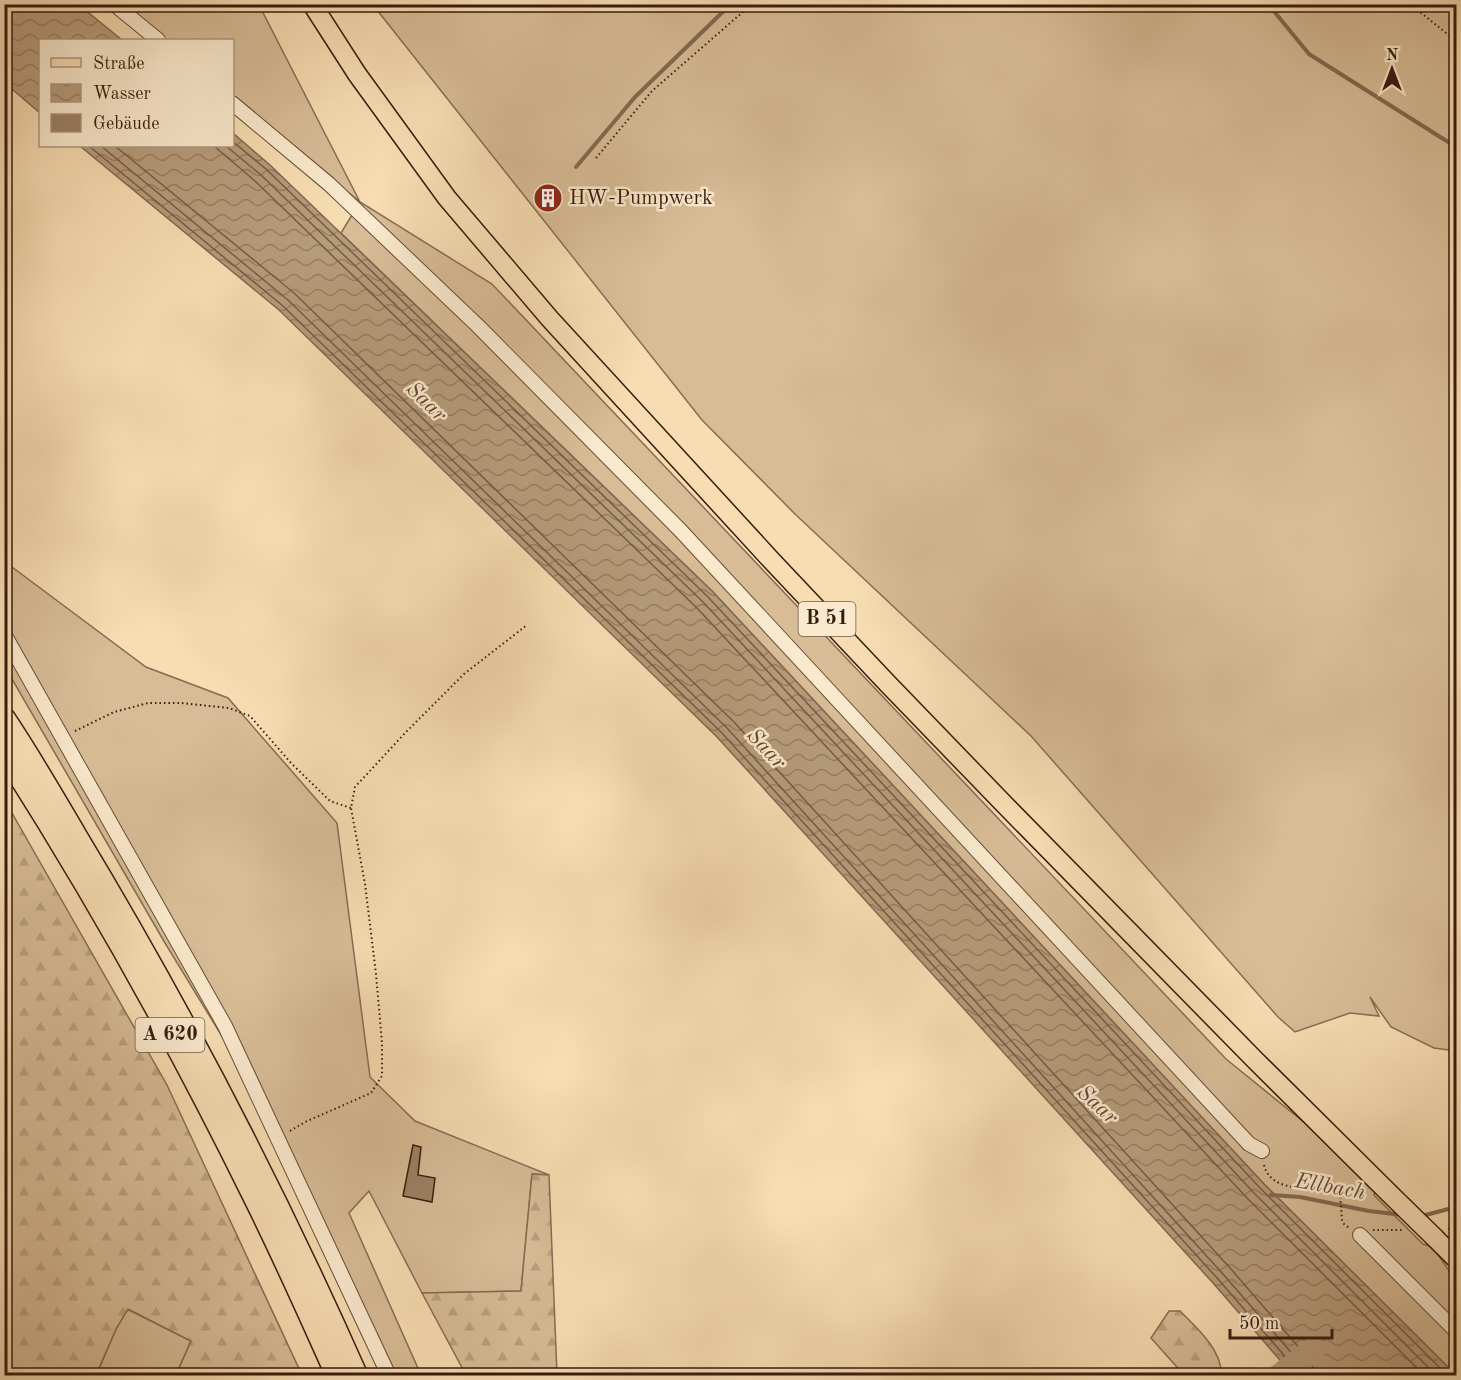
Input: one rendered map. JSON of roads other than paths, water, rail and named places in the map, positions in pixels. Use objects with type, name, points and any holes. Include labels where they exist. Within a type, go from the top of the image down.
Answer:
[{"type":"highway","points":[[4,704],[10,725]]},
{"type":"highway","name":"A 620","points":[[10,725],[105,884],[186,1027],[271,1191],[357,1376]]},
{"type":"highway","name":"A 620","points":[[4,752],[89,892],[174,1044],[256,1199],[337,1376]]},
{"type":"main road","name":"B 51","points":[[312,4],[357,74],[447,198],[550,319],[771,561],[888,684],[1255,1060],[1456,1258]]},
{"type":"lane","points":[[114,4],[157,39]]},
{"type":"lane","points":[[234,105],[329,184],[453,302],[681,531],[1249,1144],[1262,1150]]},
{"type":"lane","points":[[4,634],[225,1026],[389,1376]]},
{"type":"lane","points":[[1360,1235],[1456,1331]]},
{"type":"water","points":[[4,5],[79,5],[121,39],[39,39],[39,112],[5,83]]},
{"type":"water","name":"Saar","points":[[234,134],[270,165],[713,592],[1264,1184],[1456,1375],[1293,1375],[1213,1283],[717,737],[279,310],[81,147],[234,147]]},
{"type":"waterway","points":[[576,167],[635,97],[731,4]]},
{"type":"waterway","points":[[1268,4],[1309,54],[1456,147]]},
{"type":"waterway","name":"Ellbach","points":[[1271,1195],[1300,1197],[1369,1211],[1403,1215]]},
{"type":"waterway","name":"Ellbach","points":[[1422,1216],[1456,1207]]},
{"type":"waterway","points":[[1279,1376],[1313,1350]]},
{"type":"place","name":"HW-Pumpwerk","points":[[548,198]]}]
